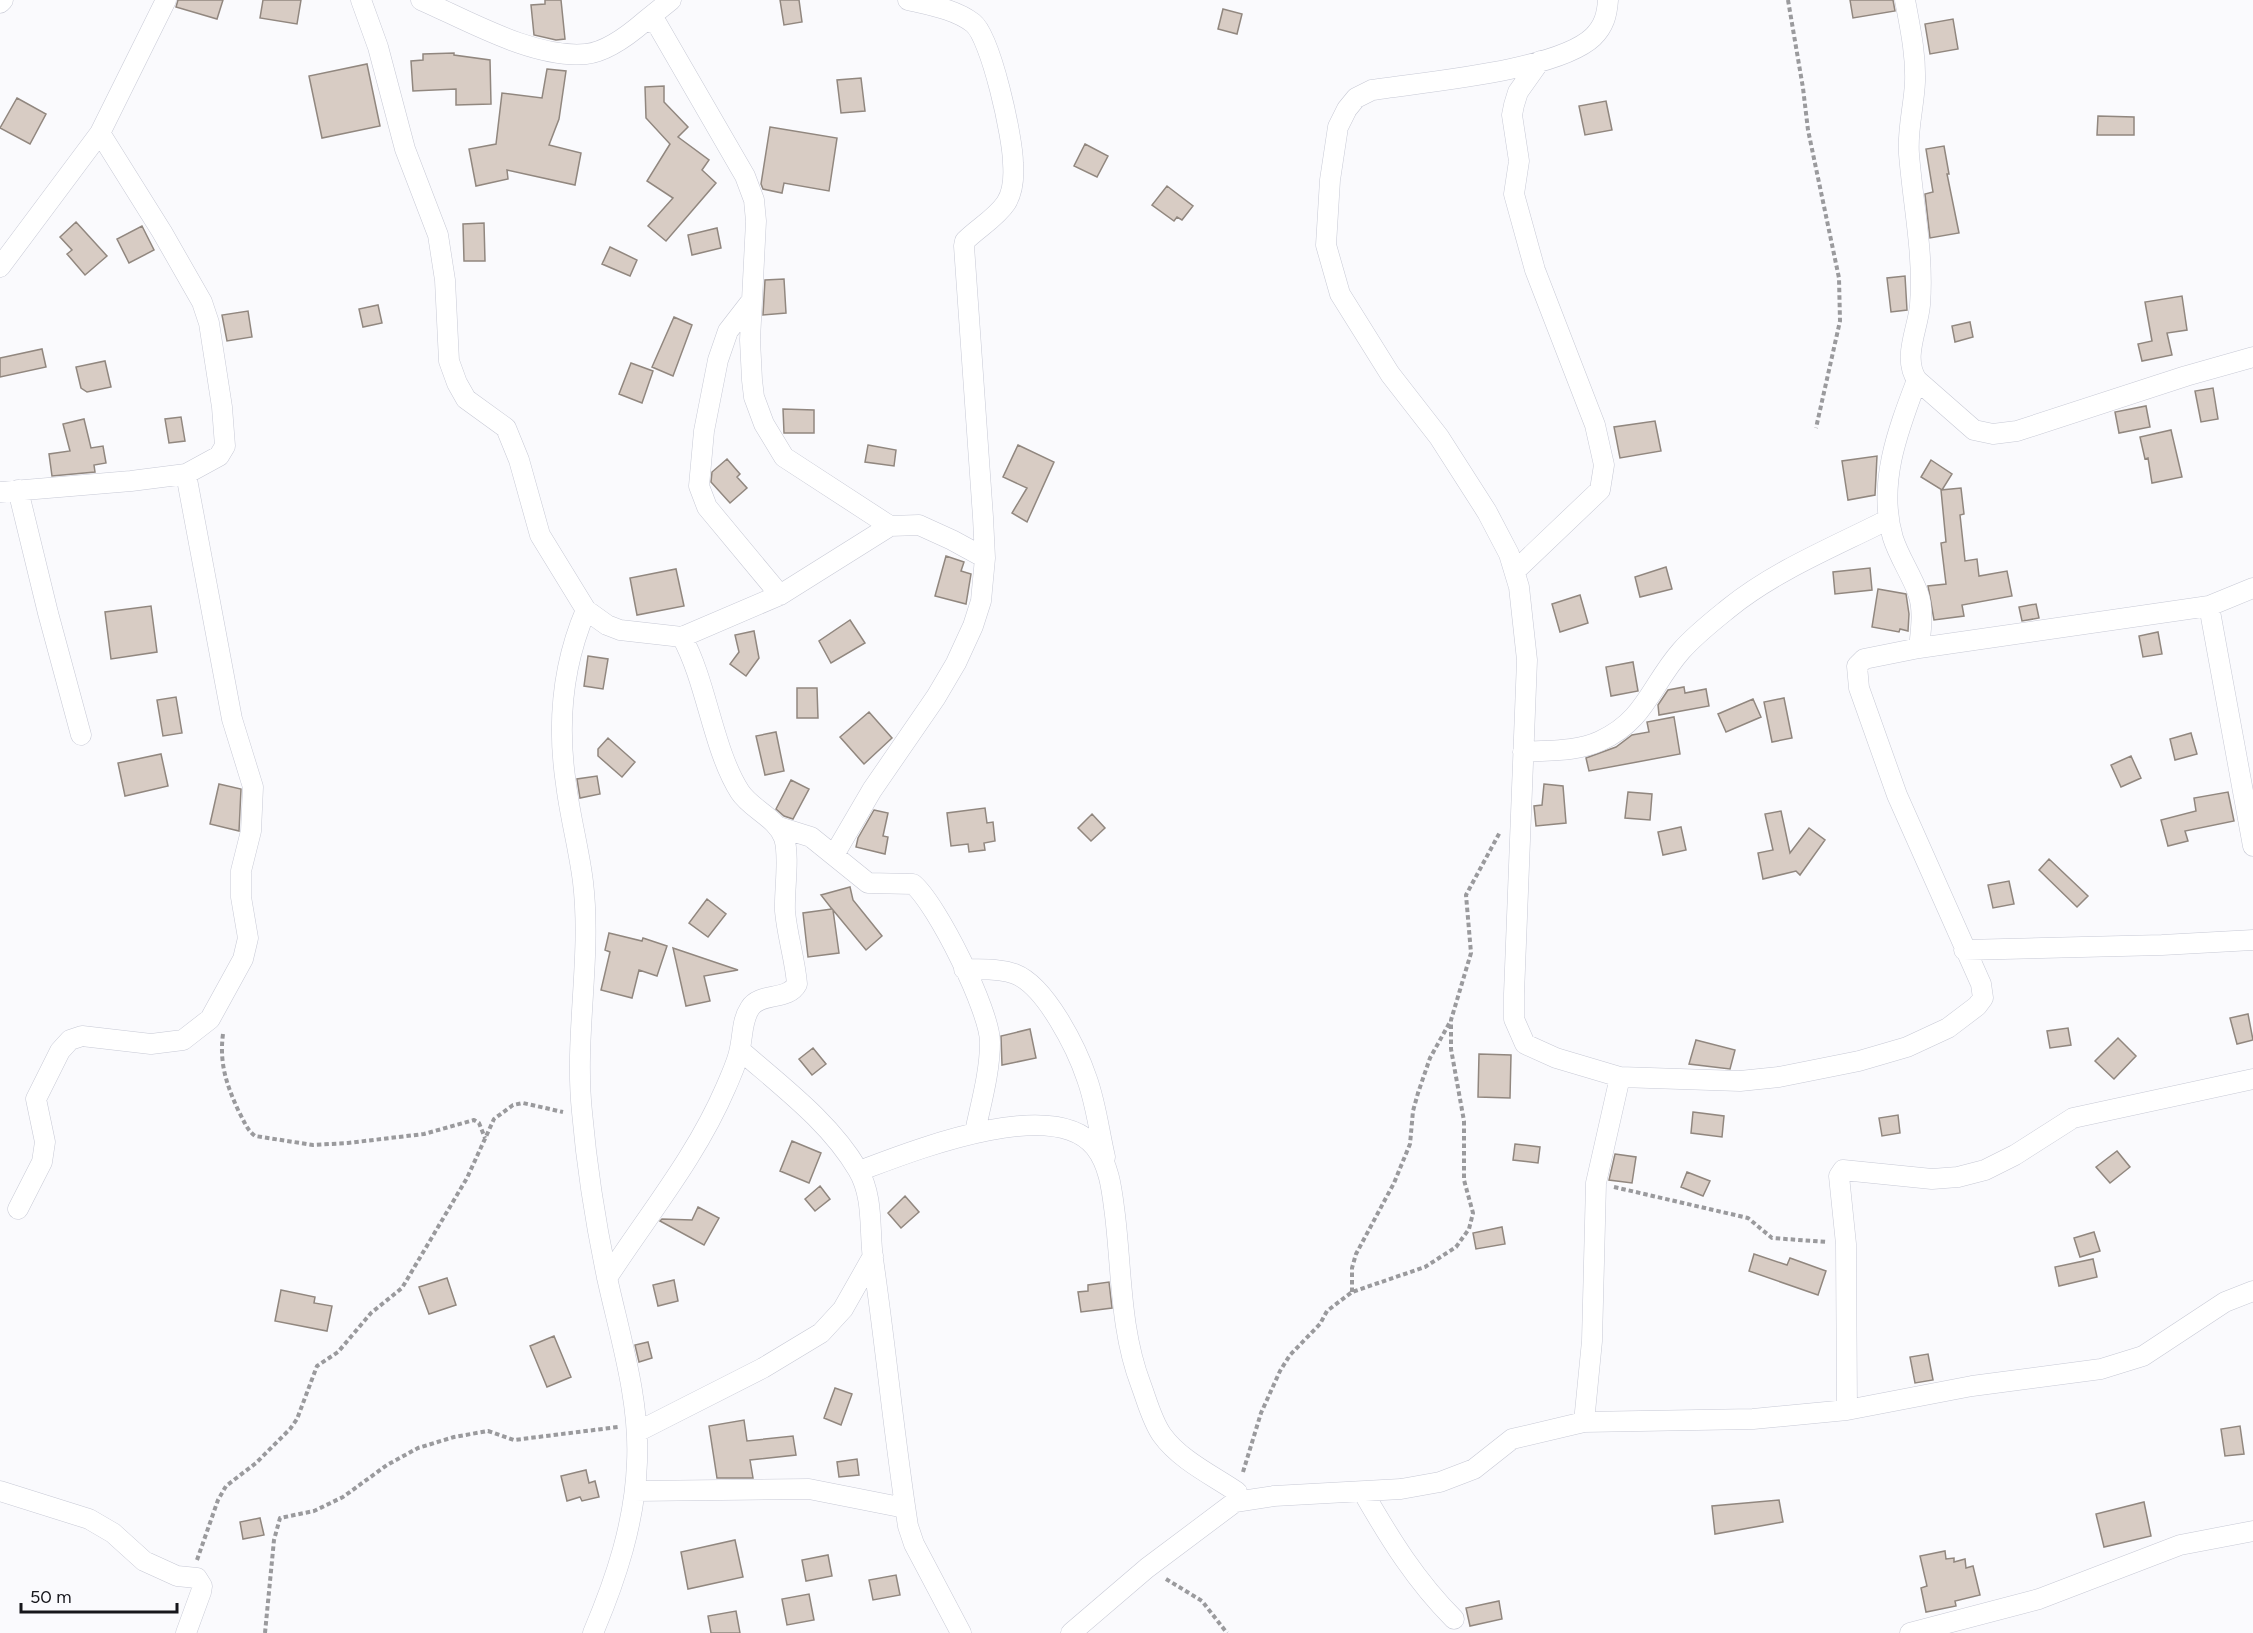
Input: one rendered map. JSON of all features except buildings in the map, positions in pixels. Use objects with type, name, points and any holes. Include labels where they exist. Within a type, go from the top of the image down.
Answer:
[{"type":"street","points":[[0,3],[3,0]]},
{"type":"street","points":[[0,267],[100,133],[166,0]]},
{"type":"street","points":[[361,0],[378,47],[405,149],[438,235],[446,280],[449,361],[466,399],[499,421],[510,434],[540,535],[586,610],[607,625],[620,630],[682,637],[780,595],[890,526],[919,525],[985,558]]},
{"type":"street","points":[[420,0],[498,34],[565,54],[588,54],[608,47],[671,0]]},
{"type":"street","points":[[834,855],[872,790],[936,698],[956,663],[973,627],[981,601],[985,558],[964,246],[970,237],[1006,202],[1012,186],[1014,162],[990,53],[981,31],[972,22],[940,8],[908,0]]},
{"type":"street","points":[[1608,0],[1607,17],[1592,38],[1577,47],[1505,70],[1372,90],[1356,98],[1347,109],[1338,127],[1330,180],[1326,245],[1340,294],[1390,374],[1439,437],[1487,512],[1509,554],[1519,587],[1527,660],[1514,1019],[1525,1044],[1620,1077],[1740,1081],[1859,1061],[1907,1047],[1948,1028],[1980,1002],[1983,992],[1981,984],[1964,950],[1898,795],[1856,675],[1857,666],[1864,659],[1919,648],[2210,606],[2253,588]]},
{"type":"street","points":[[1905,0],[1914,54],[1915,82],[1909,152],[1922,271],[1920,307],[1911,356],[1912,373],[1917,380],[1974,430],[1993,435],[2017,431],[2186,376],[2253,357]]},
{"type":"street","points":[[645,21],[657,24],[745,176],[751,192],[756,221],[750,340],[754,396],[771,439],[784,458],[890,526]]},
{"type":"street","points":[[1515,571],[1600,490],[1604,478],[1604,465],[1595,425],[1535,270],[1514,194],[1519,161],[1512,116],[1514,105],[1518,92],[1539,61]]},
{"type":"street","points":[[81,735],[48,613],[9,491],[186,474],[219,456],[225,446],[222,407],[209,322],[202,302],[162,232],[100,133]]},
{"type":"street","points":[[752,300],[728,331],[718,360],[704,431],[699,486],[707,507],[780,595]]},
{"type":"street","points":[[1917,380],[1891,455],[1889,519],[1901,559],[1921,604],[1919,648]]},
{"type":"street","points":[[18,1209],[42,1162],[45,1142],[36,1099],[60,1051],[70,1040],[82,1035],[151,1044],[183,1040],[210,1019],[243,959],[248,938],[241,897],[241,871],[251,831],[253,787],[232,719],[186,474]]},
{"type":"street","points":[[1523,752],[1572,749],[1598,742],[1623,729],[1642,710],[1681,650],[1731,607],[1789,570],[1889,519]]},
{"type":"street","points":[[2210,606],[2253,846]]},
{"type":"street","points":[[586,610],[573,640],[561,720],[566,787],[583,883],[587,951],[582,1022],[581,1108],[590,1186],[636,1428],[635,1491],[614,1584],[593,1633]]},
{"type":"street","points":[[682,637],[692,654],[728,766],[739,791],[753,808],[779,827],[811,837],[868,884],[885,885],[904,882],[920,889],[964,969],[986,1015],[990,1043],[975,1132]]},
{"type":"street","points":[[607,1278],[694,1151],[726,1087],[740,1050],[743,1024],[750,1007],[756,1002],[790,992],[797,984],[785,914],[784,839],[779,827]]},
{"type":"street","points":[[1964,950],[2162,945],[2253,940]]},
{"type":"street","points":[[964,969],[1004,970],[1017,975],[1046,1000],[1073,1046],[1088,1080],[1107,1165],[1115,1213],[1127,1341],[1150,1408],[1161,1433],[1173,1448],[1237,1492]]},
{"type":"street","points":[[740,1050],[820,1122],[859,1171],[867,1194],[872,1222],[873,1256],[905,1508],[914,1544],[961,1633]]},
{"type":"street","points":[[1584,1422],[1592,1341],[1596,1183],[1620,1077]]},
{"type":"street","points":[[1847,1410],[1846,1244],[1839,1176],[1843,1170],[1932,1179],[1958,1177],[1985,1170],[2015,1155],[2073,1118],[2253,1079]]},
{"type":"street","points":[[859,1171],[932,1144],[975,1132],[1034,1127],[1067,1127],[1094,1145],[1107,1165]]},
{"type":"street","points":[[636,1428],[763,1368],[821,1333],[843,1309],[873,1256]]},
{"type":"street","points":[[1071,1633],[1147,1568],[1235,1502],[1274,1496],[1401,1489],[1458,1477],[1489,1458],[1512,1439],[1584,1422],[1753,1419],[1847,1410],[1972,1386],[2084,1372],[2127,1362],[2156,1348],[2225,1302],[2253,1291]]},
{"type":"street","points":[[635,1491],[809,1489],[905,1508]]},
{"type":"street","points":[[0,1491],[89,1519],[113,1533],[144,1561],[177,1576],[197,1578],[202,1586],[186,1633]]},
{"type":"street","points":[[1363,1492],[1395,1547],[1427,1592],[1454,1619]]},
{"type":"street","points":[[1910,1633],[2039,1599],[2180,1545],[2253,1531]]},
{"type":"path","points":[[1788,0],[1808,130],[1839,278],[1840,321],[1816,428]]},
{"type":"path","points":[[1352,1292],[1352,1268],[1356,1254],[1394,1183],[1410,1144],[1413,1111],[1422,1082],[1430,1058],[1451,1020],[1471,953],[1466,895],[1490,853],[1502,822]]},
{"type":"path","points":[[1237,1492],[1261,1413],[1280,1371],[1290,1355],[1320,1324],[1327,1311],[1352,1292],[1425,1267],[1456,1247],[1469,1229],[1473,1213],[1464,1180],[1464,1121],[1451,1049],[1451,1020]]},
{"type":"path","points":[[224,1026],[221,1048],[228,1089],[248,1130],[255,1136],[313,1145],[348,1143],[424,1134],[474,1120],[479,1123],[485,1138]]},
{"type":"path","points":[[191,1578],[218,1500],[226,1486],[256,1463],[290,1429],[297,1419],[317,1366],[338,1352],[371,1313],[402,1288],[467,1178],[497,1115],[518,1103],[526,1103],[559,1113],[581,1108]]},
{"type":"path","points":[[1596,1183],[1748,1218],[1772,1238],[1846,1244]]},
{"type":"path","points":[[266,1633],[274,1540],[280,1518],[314,1511],[343,1497],[387,1465],[418,1448],[470,1433],[488,1431],[514,1440],[636,1428]]},
{"type":"path","points":[[1147,1568],[1202,1601],[1227,1633]]}]
